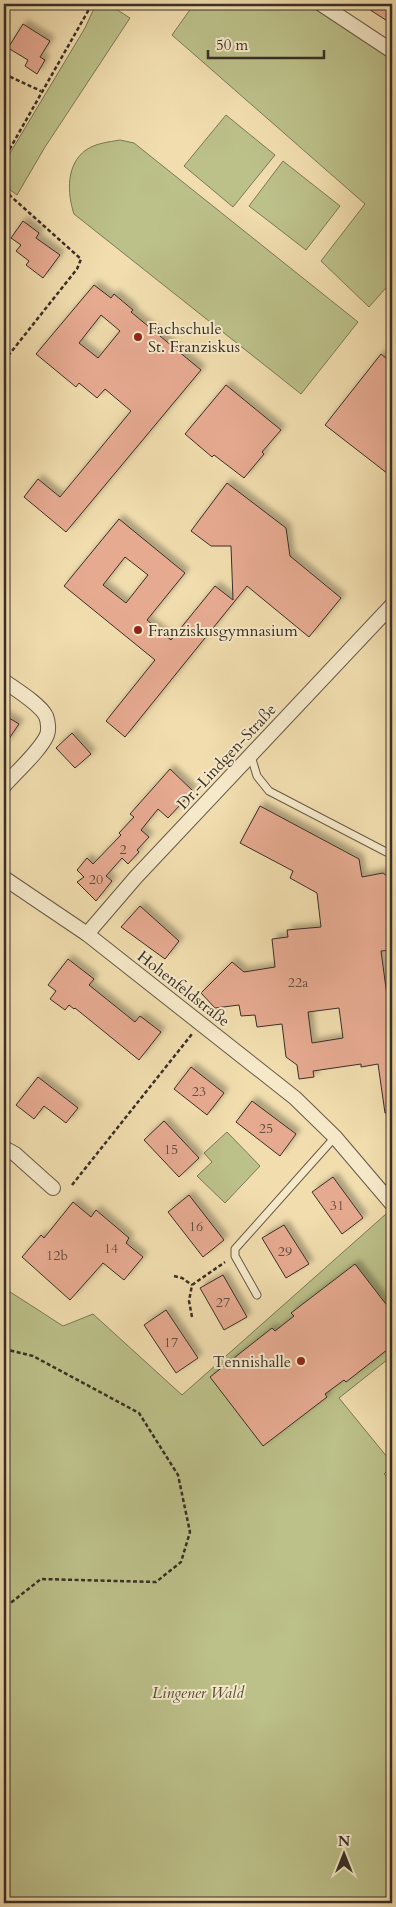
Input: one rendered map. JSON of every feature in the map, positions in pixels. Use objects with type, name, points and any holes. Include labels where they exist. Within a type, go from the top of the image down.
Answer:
[{"type":"street","points":[[321,4],[392,51]]},
{"type":"street","name":"Dr.-Lindgen-Straße","points":[[88,934],[136,877],[392,605]]},
{"type":"street","points":[[4,681],[33,703],[45,715],[48,724],[47,734],[40,745],[4,786]]},
{"type":"street","name":"Hohenfeldstraße","points":[[4,878],[88,934],[295,1098],[335,1137],[392,1204]]},
{"type":"street","points":[[4,1148],[15,1154],[53,1188]]},
{"type":"lane","points":[[251,756],[257,776],[269,791],[392,856]]},
{"type":"lane","points":[[257,1295],[235,1256],[235,1249],[335,1137]]},
{"type":"path","points":[[4,361],[77,269],[81,259],[6,192],[4,159],[92,4]]},
{"type":"path","points":[[4,74],[41,91]]},
{"type":"path","points":[[72,1185],[200,1022]]},
{"type":"path","points":[[192,1317],[189,1301],[192,1285],[235,1256]]},
{"type":"path","points":[[174,1276],[182,1278],[192,1285]]},
{"type":"path","points":[[4,1349],[33,1356],[139,1413],[178,1475],[190,1532],[181,1562],[156,1582],[42,1579],[4,1608]]},
{"type":"path","points":[[4,1899],[6,1903]]},
{"type":"green space","points":[[96,4],[108,4],[130,18],[45,147],[17,195],[9,189],[8,164],[10,153],[85,28]]},
{"type":"green space","points":[[194,4],[311,4],[392,59],[392,161],[390,164],[392,166],[392,281],[369,307],[321,261],[365,204],[172,35]]},
{"type":"green space","points":[[226,115],[275,155],[233,207],[184,166]]},
{"type":"green space","points":[[120,140],[134,143],[358,322],[301,394],[74,214],[69,188],[72,171],[79,156],[94,146]]},
{"type":"green space","points":[[283,161],[340,206],[306,250],[249,206]]},
{"type":"green space","points":[[227,1132],[260,1166],[225,1203],[197,1176],[212,1162],[204,1153]]},
{"type":"green space","name":"Lingener Wald","points":[[386,1214],[392,1222],[392,1356],[339,1398],[392,1463],[392,1466],[384,1474],[392,1482],[392,1903],[4,1903],[4,1288],[63,1326],[93,1314],[182,1395]]},
{"type":"building","points":[[361,4],[392,4],[392,24]]},
{"type":"building","points":[[23,24],[50,41],[40,57],[45,60],[37,74],[25,66],[28,60],[8,48]]},
{"type":"building","points":[[23,221],[39,233],[36,238],[60,255],[43,278],[26,265],[29,261],[16,251],[21,245],[11,238]]},
{"type":"building","points":[[94,285],[111,298],[114,294],[133,310],[131,312],[201,370],[66,532],[24,497],[38,479],[60,497],[131,411],[105,389],[97,398],[79,383],[76,387],[36,354]],"holes":[[[101,315],[120,331],[98,358],[79,343]]]},
{"type":"building","points":[[381,354],[392,363],[392,477],[325,425]]},
{"type":"building","points":[[226,385],[281,430],[262,452],[264,454],[244,478],[214,455],[212,457],[185,434]]},
{"type":"building","points":[[227,483],[286,528],[290,556],[341,598],[309,637],[247,586],[125,737],[106,721],[155,660],[64,586],[119,519],[185,573],[147,620],[171,640],[215,586],[233,600],[231,546],[211,546],[191,531]],"holes":[[[125,557],[148,575],[126,603],[103,585]]]},
{"type":"building","points":[[4,715],[19,724],[4,746]]},
{"type":"building","points":[[72,733],[91,754],[75,768],[56,748]]},
{"type":"building","points":[[170,769],[193,791],[168,818],[158,809],[141,830],[149,837],[137,850],[139,852],[128,864],[122,858],[106,876],[112,881],[96,901],[77,882],[84,877],[77,870],[87,858],[93,864],[121,835],[119,833],[134,817],[130,814]]},
{"type":"building","points":[[260,806],[359,859],[362,877],[383,873],[392,880],[392,950],[381,951],[392,1033],[392,1113],[385,1113],[378,1064],[361,1067],[361,1064],[313,1071],[314,1077],[299,1079],[297,1065],[286,1057],[282,1024],[257,1027],[255,1015],[241,1016],[239,1005],[215,1008],[201,993],[232,962],[244,972],[275,967],[272,939],[288,937],[287,930],[321,927],[317,893],[290,878],[293,871],[240,843]],"holes":[[[339,1008],[343,1038],[312,1043],[308,1012]]]},
{"type":"building","points":[[140,906],[179,941],[165,959],[121,927]]},
{"type":"building","points":[[68,959],[94,979],[89,985],[135,1022],[140,1016],[161,1032],[139,1060],[75,1008],[69,1005],[65,1010],[50,999],[56,991],[48,985]]},
{"type":"building","points":[[191,1067],[224,1093],[207,1115],[174,1089]]},
{"type":"building","points":[[38,1077],[78,1108],[66,1123],[44,1106],[34,1119],[16,1105]]},
{"type":"building","points":[[252,1101],[296,1134],[280,1156],[236,1122]]},
{"type":"building","points":[[164,1121],[199,1158],[179,1177],[144,1140]]},
{"type":"building","points":[[333,1177],[363,1218],[342,1234],[312,1192]]},
{"type":"building","points":[[189,1195],[224,1240],[203,1257],[168,1212]]},
{"type":"building","points":[[73,1202],[91,1217],[96,1210],[129,1238],[126,1243],[143,1257],[124,1280],[103,1263],[70,1300],[22,1257],[41,1235],[44,1238]]},
{"type":"building","points":[[284,1225],[309,1264],[286,1278],[262,1238]]},
{"type":"building","name":"Tennishalle","points":[[355,1264],[392,1312],[392,1346],[346,1382],[344,1380],[325,1394],[327,1397],[263,1446],[210,1377],[272,1328],[275,1331],[294,1316],[291,1313]]},
{"type":"building","points":[[223,1275],[247,1317],[224,1330],[200,1288]]},
{"type":"building","points":[[166,1310],[198,1358],[176,1373],[144,1325]]},
{"type":"place","name":"Fachschule St. Franziskus","points":[[138,337]]},
{"type":"place","name":"Franziskusgymnasium","points":[[138,630]]},
{"type":"place","name":"Tennishalle","points":[[301,1361]]}]
